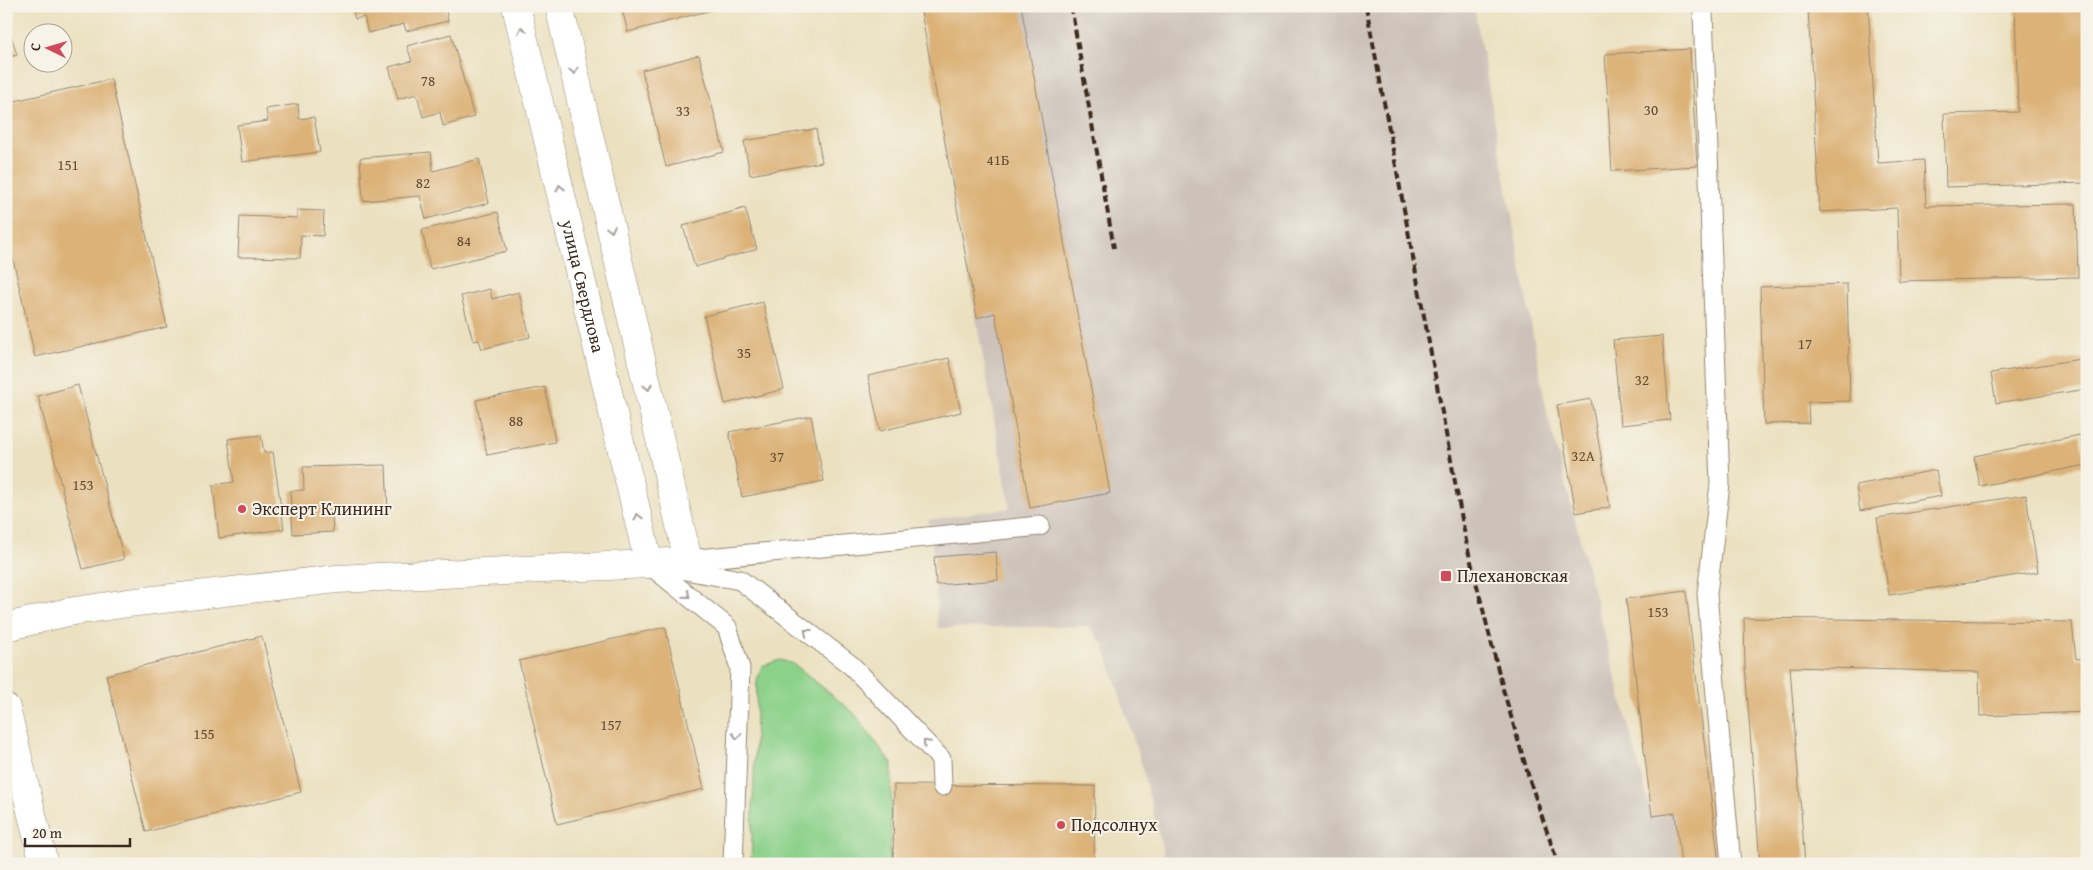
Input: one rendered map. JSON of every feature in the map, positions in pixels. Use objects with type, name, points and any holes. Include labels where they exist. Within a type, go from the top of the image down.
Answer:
[{"type":"street","name":"улица Свердлова","points":[[516,6],[649,564]]},
{"type":"street","points":[[6,627],[68,612],[128,603],[337,579],[649,564],[688,560],[559,6]]},
{"type":"street","points":[[6,708],[44,864]]},
{"type":"lane","points":[[1703,12],[1720,484],[1707,594],[1731,864]]},
{"type":"lane","points":[[688,560],[1040,526]]},
{"type":"lane","points":[[649,564],[740,580],[852,666],[941,759],[942,786]]},
{"type":"lane","points":[[649,564],[727,627],[740,668],[733,864]]},
{"type":"shaded area","points":[[920,6],[1474,6],[1547,413],[1652,816],[1675,813],[1681,864],[1166,864],[1141,763],[1104,645],[1088,626],[938,628],[934,557],[928,520],[1010,508]]},
{"type":"green space","points":[[780,660],[794,664],[854,713],[892,764],[890,864],[751,864],[757,680],[762,666]]},
{"type":"building","points":[[352,6],[445,6],[448,21],[406,31],[404,24],[368,33],[364,17],[355,19]]},
{"type":"building","points":[[621,6],[723,6],[723,7],[628,32]]},
{"type":"building","points":[[920,6],[1021,6],[1110,493],[1030,508],[995,313],[977,318]]},
{"type":"building","points":[[1868,6],[1878,163],[1924,160],[1926,206],[2076,204],[2078,277],[1899,281],[1897,208],[1820,212],[1808,9]]},
{"type":"building","points":[[2015,6],[2087,6],[2087,183],[1946,187],[1944,114],[2018,112]]},
{"type":"building","points":[[6,20],[17,55],[6,58]]},
{"type":"building","points":[[451,34],[474,117],[443,126],[440,112],[423,117],[417,94],[398,99],[389,67],[412,61],[407,46]]},
{"type":"building","points":[[1690,49],[1697,166],[1612,171],[1605,54]]},
{"type":"building","points":[[699,55],[724,152],[666,167],[642,70]]},
{"type":"building","points":[[111,79],[167,327],[35,357],[6,228],[6,103]]},
{"type":"building","points":[[298,104],[299,119],[314,117],[320,152],[242,162],[237,125],[268,121],[266,109]]},
{"type":"building","points":[[816,129],[822,162],[750,175],[744,141]]},
{"type":"building","points":[[431,152],[433,171],[479,159],[489,203],[426,219],[420,196],[363,201],[360,158]]},
{"type":"building","points":[[745,208],[757,249],[695,267],[683,226]]},
{"type":"building","points":[[297,210],[324,211],[323,236],[301,235],[300,258],[238,257],[240,216],[297,218]]},
{"type":"building","points":[[498,212],[507,251],[430,269],[422,230]]},
{"type":"building","points":[[1847,284],[1850,401],[1808,402],[1809,423],[1764,424],[1760,287]]},
{"type":"building","points":[[490,289],[492,299],[519,292],[530,337],[482,349],[479,340],[473,341],[461,296]]},
{"type":"building","points":[[763,302],[784,389],[725,404],[704,316]]},
{"type":"building","points":[[1662,336],[1670,420],[1621,425],[1613,340]]},
{"type":"building","points":[[949,358],[961,412],[880,431],[868,376]]},
{"type":"building","points":[[2087,358],[2087,389],[1996,403],[1991,373]]},
{"type":"building","points":[[78,385],[124,559],[83,569],[38,396]]},
{"type":"building","points":[[545,387],[555,442],[487,455],[476,400]]},
{"type":"building","points":[[1591,399],[1610,507],[1576,513],[1557,405]]},
{"type":"building","points":[[811,416],[824,481],[742,497],[729,432]]},
{"type":"building","points":[[261,435],[264,453],[273,452],[284,529],[219,538],[213,485],[234,482],[228,439]]},
{"type":"building","points":[[2080,435],[2086,465],[1980,486],[1974,456]]},
{"type":"building","points":[[386,465],[388,512],[332,513],[333,532],[293,534],[290,491],[304,490],[303,467]]},
{"type":"building","points":[[1936,470],[1941,496],[1860,511],[1856,485]]},
{"type":"building","points":[[2026,495],[2038,572],[1889,595],[1877,518]]},
{"type":"building","points":[[996,552],[998,580],[936,585],[934,557]]},
{"type":"building","points":[[1686,591],[1719,864],[1681,864],[1675,813],[1652,816],[1626,599]]},
{"type":"building","points":[[1744,618],[2072,622],[2076,659],[2087,658],[2087,712],[1980,716],[1979,672],[1790,667],[1805,864],[1760,864],[1745,666]]},
{"type":"building","points":[[665,627],[704,789],[557,824],[519,661]]},
{"type":"building","points":[[262,636],[301,792],[146,832],[106,675]]},
{"type":"building","points":[[894,785],[1095,786],[1094,864],[893,863]]},
{"type":"railway","points":[[1071,6],[1114,248]]},
{"type":"railway","points":[[1366,6],[1467,546],[1503,689],[1530,781],[1558,864]]},
{"type":"place","name":"Эксперт Клининг","points":[[242,509]]},
{"type":"place","name":"Плехановская","points":[[1446,576]]},
{"type":"place","name":"Подсолнух","points":[[1061,825]]}]
